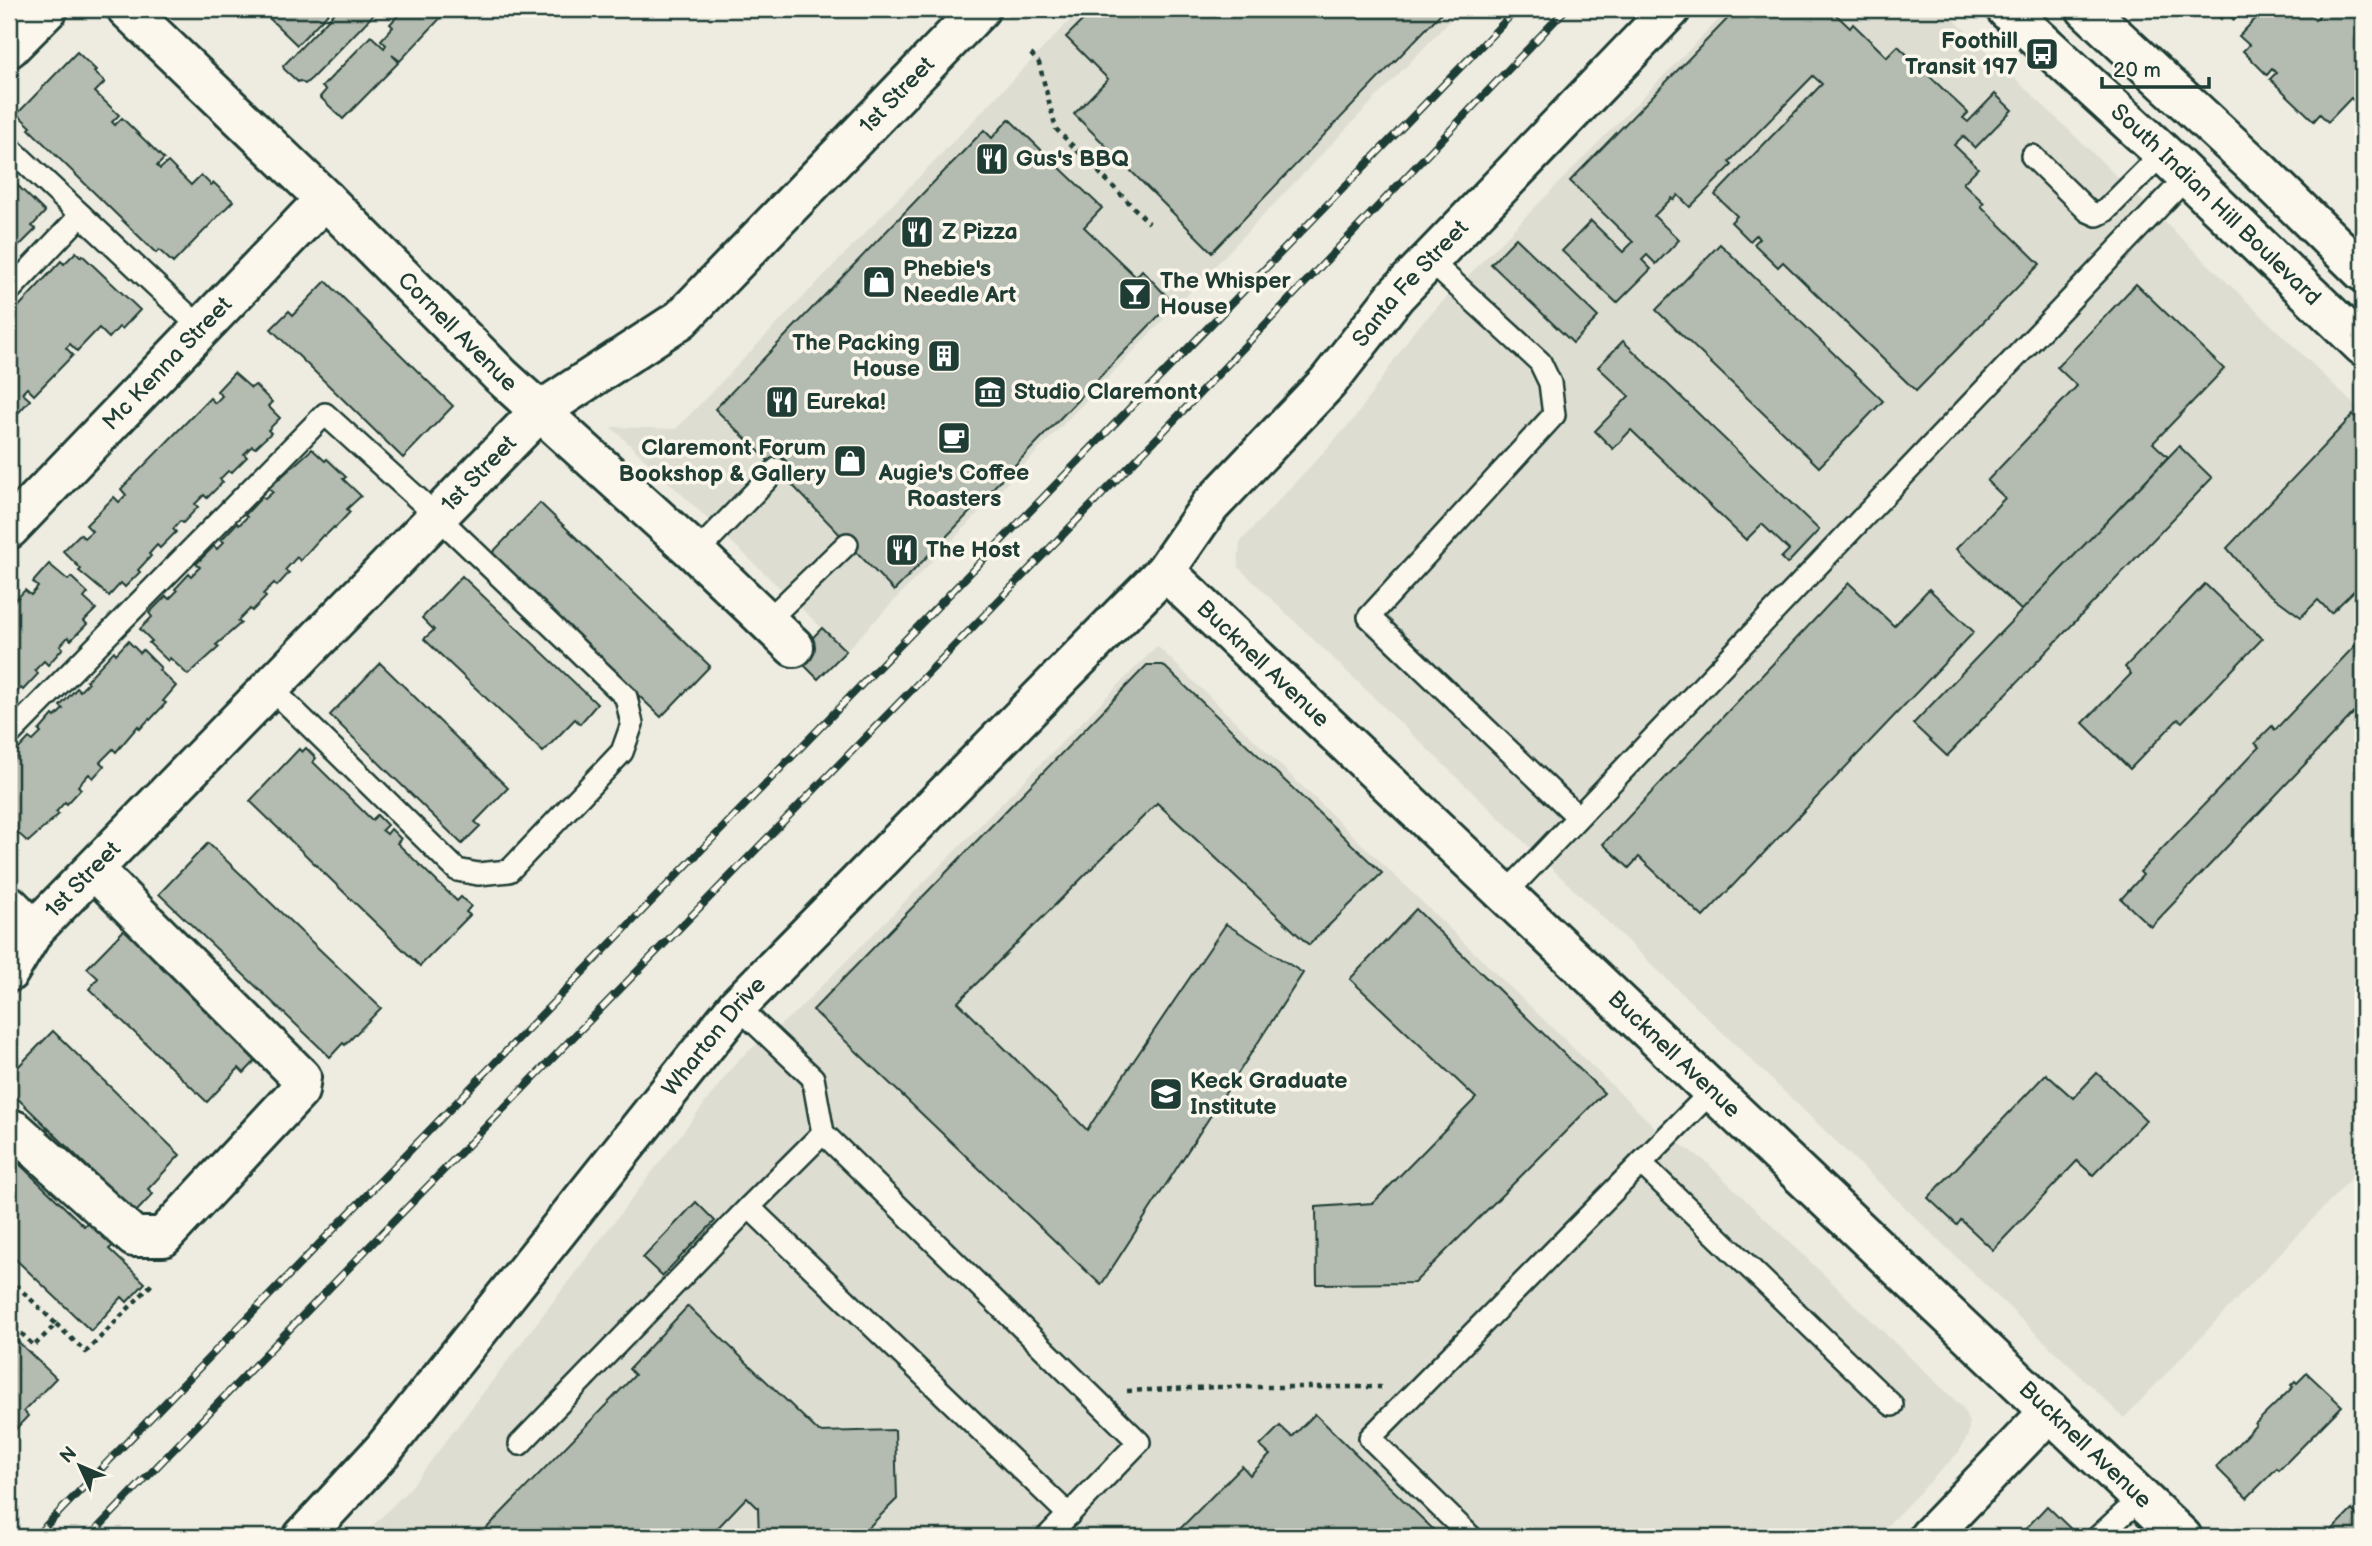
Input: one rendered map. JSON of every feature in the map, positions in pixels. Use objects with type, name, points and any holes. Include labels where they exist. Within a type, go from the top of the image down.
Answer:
[{"type":"street","points":[[9,48],[48,9]]},
{"type":"street","name":"Cornell Avenue","points":[[127,9],[326,199],[500,376],[696,553],[794,647]]},
{"type":"street","name":"1st Street","points":[[9,972],[22,918],[94,870],[540,411],[681,319],[980,9]]},
{"type":"street","name":"Santa Fe Street","points":[[1165,572],[1210,506],[1328,382],[1396,295],[1671,9]]},
{"type":"street","name":"South Indian Hill Boulevard","points":[[2006,9],[2175,165],[2363,346]]},
{"type":"street","points":[[2086,9],[2363,272]]},
{"type":"street","name":"Mc Kenna Street","points":[[9,529],[326,199]]},
{"type":"street","name":"Bucknell Avenue","points":[[1165,572],[2182,1537]]},
{"type":"street","name":"Wharton Drive","points":[[303,1537],[383,1450],[737,1006],[1165,572]]},
{"type":"street","points":[[9,1128],[16,1131],[134,1237],[163,1237],[299,1091],[301,1077],[94,870]]},
{"type":"street","points":[[1928,1537],[2050,1411]]},
{"type":"lane","points":[[12,150],[201,328]]},
{"type":"lane","points":[[2032,156],[2088,211],[2097,215],[2175,165]]},
{"type":"lane","points":[[1505,894],[2175,165]]},
{"type":"lane","points":[[9,290],[81,215]]},
{"type":"lane","points":[[1429,260],[1540,362],[1550,383],[1554,415],[1369,617],[1577,816]]},
{"type":"lane","points":[[9,735],[325,414],[437,516],[626,697],[632,724],[622,752],[509,871],[478,874],[457,870],[271,688]]},
{"type":"lane","points":[[696,553],[777,469]]},
{"type":"lane","points":[[766,621],[847,544]]},
{"type":"lane","points":[[737,1006],[813,1078],[823,1133],[1139,1442],[1047,1537]]},
{"type":"lane","points":[[1471,1537],[1370,1438],[1712,1091]]},
{"type":"lane","points":[[520,1444],[823,1133]]},
{"type":"lane","points":[[1641,1163],[1892,1405]]},
{"type":"lane","points":[[749,1207],[1069,1515]]},
{"type":"lane","points":[[2098,1537],[2141,1497]]},
{"type":"path","points":[[1031,54],[1039,64],[1056,129],[1149,223]]},
{"type":"path","points":[[9,1278],[86,1352],[152,1283]]},
{"type":"path","points":[[9,1321],[34,1346],[57,1324]]},
{"type":"path","points":[[1094,1396],[1125,1391],[1216,1387],[1420,1387]]},
{"type":"shaded area","points":[[1081,9],[1461,9],[846,651],[611,427],[676,429]]},
{"type":"shaded area","points":[[1729,9],[1943,9],[2363,413],[2363,1166],[2124,1418],[1238,567],[1240,542],[1355,418],[1414,331]]},
{"type":"shaded area","name":"Keck Graduate Institute","points":[[1157,646],[1656,1128],[1704,1160],[1963,1408],[1969,1423],[1968,1435],[1959,1452],[1876,1537],[362,1537],[411,1487],[738,1060],[798,1010]]},
{"type":"building","points":[[274,9],[332,9],[297,45],[267,16]]},
{"type":"building","points":[[338,9],[379,9],[312,78],[305,84],[298,82],[283,66]]},
{"type":"building","points":[[404,9],[449,9],[400,61],[392,55],[399,62],[343,119],[320,97],[326,90],[322,87],[371,36],[384,48],[386,45],[381,40],[393,27],[390,24]]},
{"type":"building","points":[[1094,9],[1445,9],[1212,252],[1074,114],[1108,79],[1066,37]]},
{"type":"building","points":[[1737,9],[1830,9],[1850,28],[1853,24],[1887,57],[1898,46],[1968,113],[1963,118],[1968,122],[1995,94],[2012,110],[1975,148],[1963,136],[1954,145],[1978,168],[1963,183],[1984,203],[1981,206],[2040,264],[1916,391],[1783,262],[1778,267],[1754,244],[1759,239],[1756,235],[1750,241],[1731,222],[1737,216],[1715,195],[1822,84],[1813,76],[1729,162],[1732,165],[1690,207],[1678,195],[1654,216],[1679,240],[1656,264],[1647,255],[1642,260],[1651,269],[1617,303],[1562,251],[1591,221],[1623,252],[1633,242],[1570,181]]},
{"type":"building","points":[[2210,9],[2244,9],[2234,20],[2227,13],[2221,19]]},
{"type":"building","points":[[2258,9],[2304,9],[2315,20],[2319,16],[2314,9],[2363,9],[2362,109],[2351,98],[2328,122],[2320,114],[2314,121],[2270,79],[2276,73],[2272,69],[2267,75],[2243,51],[2249,45],[2239,36],[2262,12]]},
{"type":"building","points":[[77,52],[105,82],[95,92],[119,115],[112,122],[115,125],[122,118],[164,159],[157,166],[160,169],[168,162],[191,185],[201,175],[233,201],[173,263],[159,250],[156,253],[29,129],[31,127],[17,114]]},
{"type":"building","name":"The Packing House","points":[[1009,119],[1102,208],[1084,227],[1136,277],[1142,270],[1172,302],[894,591],[777,469],[715,409],[984,130],[992,138]]},
{"type":"building","points":[[9,177],[45,212],[32,226],[36,229],[9,252]]},
{"type":"building","points":[[1516,238],[1598,317],[1573,343],[1491,264]]},
{"type":"building","points":[[1720,244],[1883,401],[1819,467],[1656,310]]},
{"type":"building","points":[[76,252],[140,310],[109,338],[99,328],[77,351],[70,344],[66,348],[73,355],[34,395],[27,388],[22,393],[30,400],[9,423],[9,317],[61,261],[64,264]]},
{"type":"building","points":[[326,281],[453,406],[403,458],[271,329],[289,311],[293,315]]},
{"type":"building","points":[[2136,284],[2224,369],[2153,443],[2168,457],[2022,611],[1956,549],[2005,498],[1987,481],[2077,386],[2057,367]]},
{"type":"building","points":[[1623,341],[1819,530],[1787,564],[1781,558],[1789,550],[1762,524],[1746,540],[1631,430],[1613,449],[1595,431],[1629,396],[1598,367]]},
{"type":"building","points":[[234,373],[251,388],[255,385],[272,402],[268,406],[280,418],[268,430],[271,433],[255,448],[252,446],[244,454],[247,457],[231,473],[228,471],[220,479],[223,482],[207,498],[204,495],[195,504],[198,507],[183,523],[180,521],[173,529],[176,532],[160,548],[157,545],[138,570],[140,572],[125,587],[121,583],[109,596],[79,571],[81,569],[63,551],[80,534],[84,538],[92,531],[86,525],[114,497],[119,502],[126,495],[121,489],[210,398],[215,403],[222,396],[217,391]]},
{"type":"building","points":[[2353,415],[2363,424],[2363,582],[2331,613],[2318,600],[2301,617],[2260,587],[2227,548]]},
{"type":"building","points":[[2179,446],[2212,478],[1947,756],[1913,724]]},
{"type":"building","points":[[312,449],[346,477],[343,479],[361,496],[347,509],[350,512],[335,528],[323,535],[300,561],[297,557],[285,570],[289,573],[277,586],[274,583],[263,594],[266,597],[238,621],[241,623],[216,645],[219,647],[188,675],[149,643],[152,641],[140,629],[152,617],[149,613],[166,596],[169,599],[177,591],[175,589],[189,574],[191,576],[200,567],[196,564],[214,546],[217,549],[224,542],[221,540],[237,523],[239,525],[247,517],[245,515],[262,497],[265,499],[273,492],[269,488]]},
{"type":"building","points":[[540,503],[710,666],[661,717],[491,554]]},
{"type":"building","points":[[49,564],[68,580],[71,577],[88,593],[84,598],[96,609],[84,621],[87,624],[71,640],[68,637],[60,646],[63,648],[48,665],[44,661],[35,670],[38,674],[23,690],[21,688],[12,696],[15,699],[9,706],[9,607],[25,590],[31,595],[38,587],[33,582]]},
{"type":"building","points":[[462,576],[597,704],[580,724],[575,719],[543,752],[424,639],[434,630],[422,618]]},
{"type":"building","points":[[1849,583],[1894,626],[1929,589],[1974,632],[1703,917],[1639,857],[1629,868],[1603,844]]},
{"type":"building","points":[[2205,584],[2262,639],[2182,722],[2178,719],[2130,769],[2083,723],[2131,674],[2125,667]]},
{"type":"building","points":[[822,628],[846,651],[818,679],[795,656]]},
{"type":"building","points":[[2363,637],[2363,703],[2151,927],[2121,899],[2143,875],[2140,872],[2259,747],[2255,743],[2272,726],[2275,730]]},
{"type":"building","points":[[128,641],[140,653],[143,650],[176,686],[163,701],[166,703],[150,720],[140,729],[138,726],[116,752],[113,749],[100,762],[104,766],[93,778],[89,774],[78,786],[81,789],[56,812],[59,814],[28,842],[9,827],[9,766],[16,758],[13,755],[29,738],[33,741],[53,715],[55,717],[63,709],[60,706],[77,688],[80,691],[114,651],[116,654]]},
{"type":"building","points":[[380,663],[508,788],[475,822],[480,826],[462,844],[330,715]]},
{"type":"building","points":[[1147,665],[1163,665],[1382,873],[1309,945],[1157,803],[958,1002],[1087,1130],[1226,924],[1303,973],[1101,1285],[813,1010]]},
{"type":"building","points":[[306,748],[316,758],[313,762],[372,820],[377,815],[387,825],[382,830],[387,834],[391,829],[401,839],[397,843],[457,901],[461,897],[471,906],[466,912],[470,915],[420,966],[250,801],[299,749],[302,752]]},
{"type":"building","points":[[208,843],[381,1008],[330,1057],[159,894]]},
{"type":"building","points":[[1416,909],[1604,1093],[1414,1283],[1317,1284],[1316,1207],[1373,1203],[1476,1098],[1350,979]]},
{"type":"building","points":[[129,925],[262,1054],[244,1073],[239,1068],[207,1102],[89,989],[98,978],[87,968]]},
{"type":"building","points":[[53,1031],[180,1155],[148,1189],[153,1194],[135,1213],[9,1090],[9,1076]]},
{"type":"building","points":[[2097,1073],[2146,1120],[2093,1175],[2077,1161],[1993,1250],[1961,1220],[1957,1225],[1928,1198],[2046,1074],[2073,1098]]},
{"type":"building","points":[[11,1156],[84,1226],[89,1221],[114,1245],[109,1249],[145,1283],[127,1302],[122,1297],[91,1331],[9,1253]]},
{"type":"building","points":[[696,1202],[715,1221],[662,1276],[643,1258]]},
{"type":"building","points":[[688,1306],[819,1432],[895,1430],[897,1499],[859,1537],[759,1537],[758,1508],[747,1497],[709,1537],[467,1537],[474,1530],[480,1535],[635,1375],[629,1369]]},
{"type":"building","points":[[9,1333],[56,1378],[24,1411],[28,1416],[11,1434],[9,1432]]},
{"type":"building","points":[[2307,1373],[2342,1406],[2279,1470],[2277,1468],[2247,1498],[2216,1467],[2293,1387],[2291,1385]]},
{"type":"building","points":[[1315,1414],[1441,1537],[1172,1537],[1242,1466],[1250,1475],[1270,1455],[1260,1446],[1280,1426],[1292,1437]]},
{"type":"building","points":[[2047,1506],[2075,1533],[2072,1537],[2018,1537]]},
{"type":"building","points":[[2352,1510],[2363,1522],[2363,1537],[2325,1537]]},
{"type":"railway","points":[[35,1537],[1517,9]]},
{"type":"railway","points":[[89,1537],[1160,435],[1566,9]]},
{"type":"place","name":"Foothill Transit 197","points":[[2042,54]]},
{"type":"place","name":"Gus's BBQ","points":[[992,159]]},
{"type":"place","name":"Z Pizza","points":[[917,232]]},
{"type":"place","name":"Phebie's Needle Art","points":[[879,282]]},
{"type":"place","name":"The Whisper House","points":[[1135,294]]},
{"type":"place","name":"The Packing House","points":[[944,356]]},
{"type":"place","name":"Studio Claremont","points":[[990,392]]},
{"type":"place","name":"Eureka!","points":[[782,402]]},
{"type":"place","name":"Augie's Coffee Roasters","points":[[954,438]]},
{"type":"place","name":"Claremont Forum Bookshop & Gallery","points":[[850,461]]},
{"type":"place","name":"The Host","points":[[902,550]]},
{"type":"place","name":"Keck Graduate Institute","points":[[1166,1094]]}]
